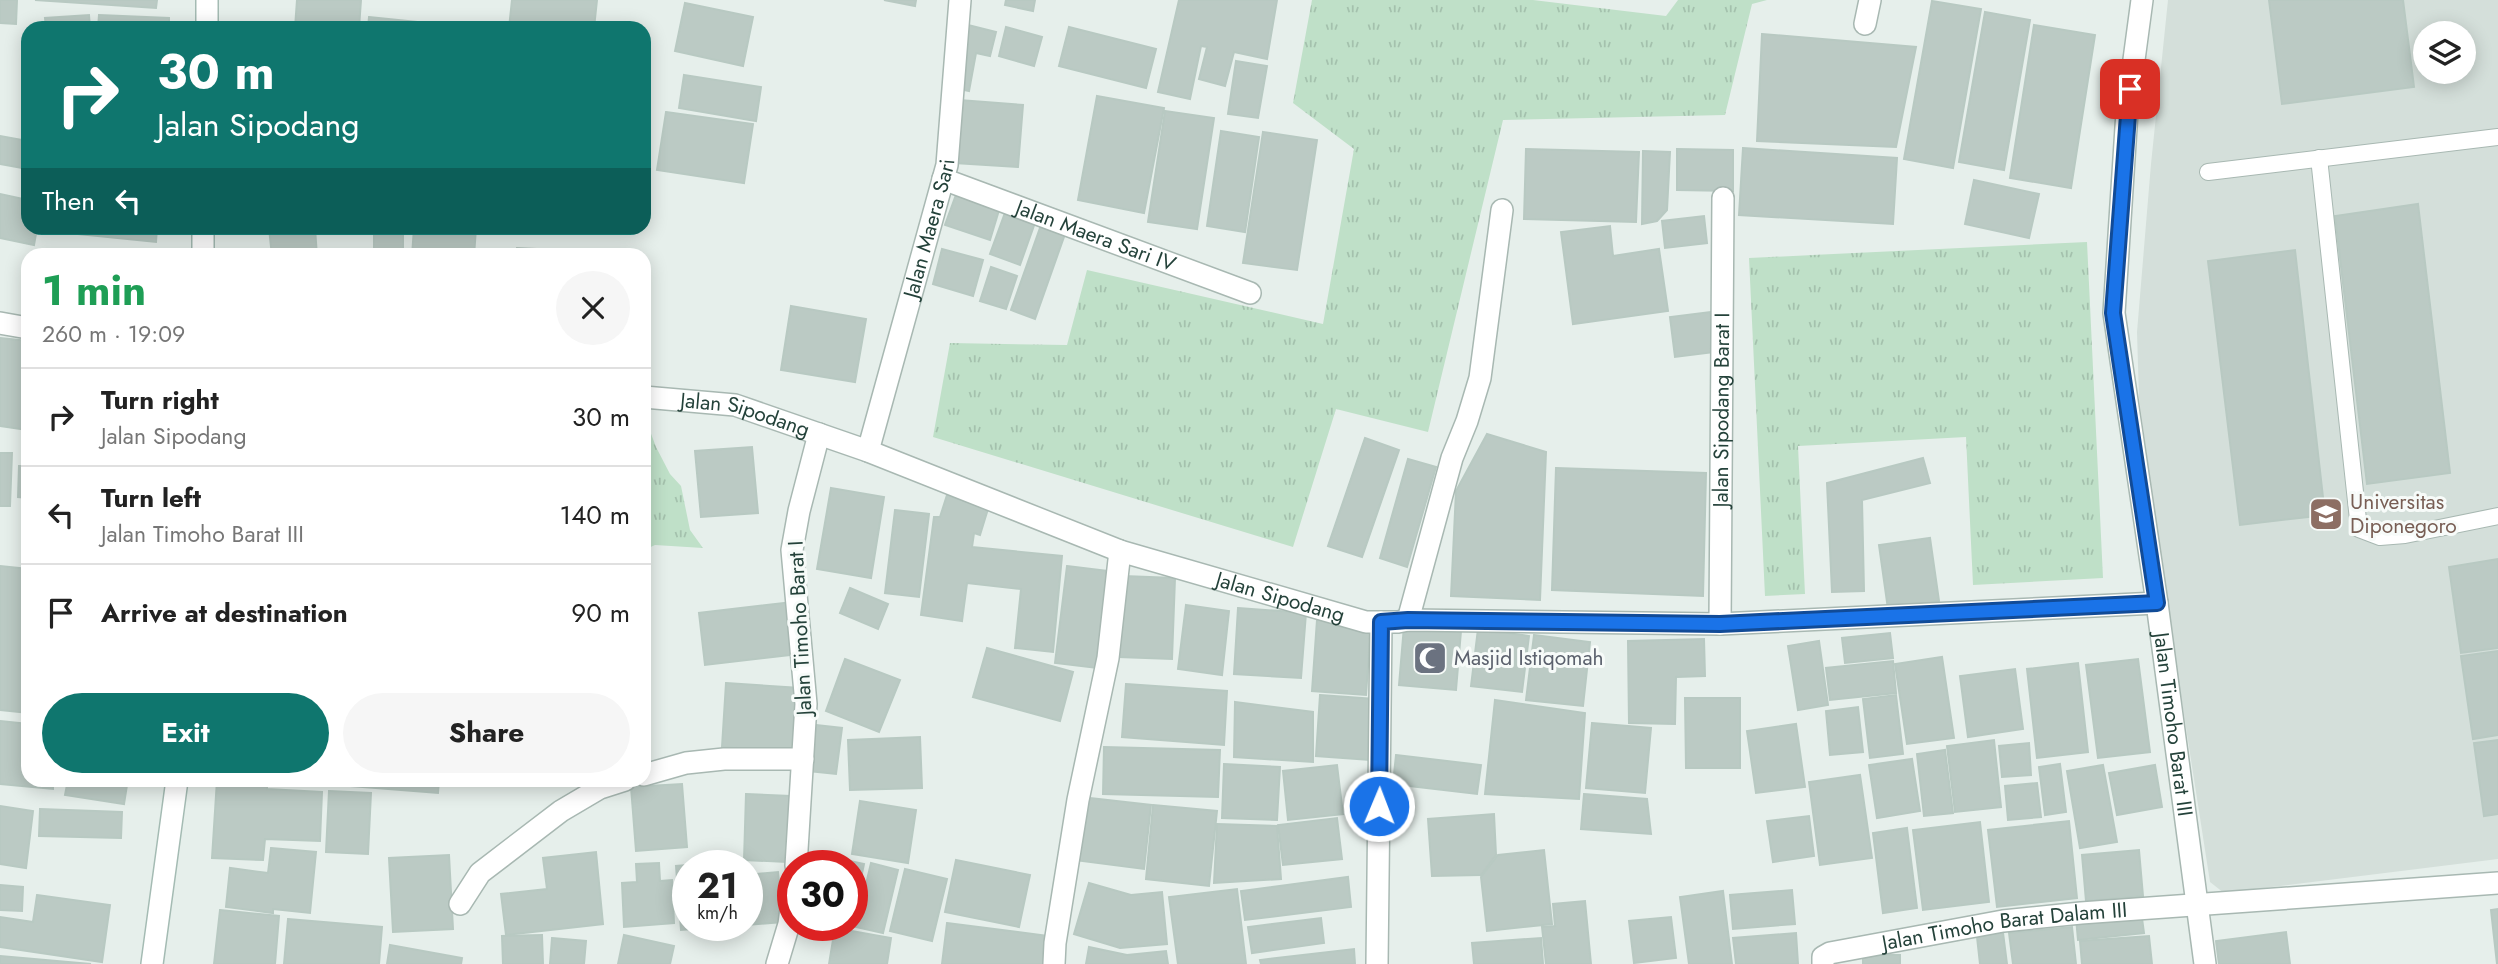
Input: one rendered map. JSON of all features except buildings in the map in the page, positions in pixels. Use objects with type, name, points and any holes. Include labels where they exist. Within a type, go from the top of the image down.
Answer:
[{"type":"street","points":[[207,0],[207,21]]},
{"type":"street","name":"Jalan Maera Sari","points":[[868,451],[947,165],[960,0]]},
{"type":"street","points":[[1865,24],[1870,0]]},
{"type":"street","name":"Jalan Timoho Barat III","points":[[2142,0],[2127,112],[2113,313],[2157,603],[2205,964]]},
{"type":"street","name":"Jalan Maera Sari IV","points":[[943,179],[1250,293]]},
{"type":"street","name":"Jalan Sipodang Barat I","points":[[1720,624],[1723,198]]},
{"type":"street","points":[[1408,620],[1452,458],[1468,421],[1480,378],[1502,210]]},
{"type":"street","points":[[0,323],[21,327]]},
{"type":"street","name":"Jalan Sipodang","points":[[651,398],[735,404],[868,451],[1121,551],[1366,622],[1408,620],[1720,624],[2157,603]]},
{"type":"street","name":"Jalan Timoho Barat I","points":[[797,850],[806,704],[792,551],[799,511],[819,434]]},
{"type":"street","points":[[1054,964],[1074,824],[1108,657],[1121,551]]},
{"type":"street","points":[[1377,964],[1381,622]]},
{"type":"street","points":[[651,773],[686,763],[712,760],[803,759]]},
{"type":"street","points":[[152,964],[176,787]]},
{"type":"street","points":[[460,904],[480,873],[561,811],[603,787]]},
{"type":"street","points":[[2197,906],[2498,883]]},
{"type":"street","name":"Jalan Timoho Barat Dalam III","points":[[1822,964],[1823,957],[1830,953],[2003,921],[2197,906]]},
{"type":"street","points":[[777,964],[784,941]]},
{"type":"lane","points":[[2208,172],[2498,137]]},
{"type":"lane","points":[[2319,158],[2359,529],[2380,537],[2405,535],[2498,516]]},
{"type":"shaded area","name":"Universitas Diponegoro","points":[[2168,0],[2498,0],[2498,859],[2224,893],[2210,882],[2171,631],[2139,398],[2137,332]]},
{"type":"green space","points":[[1312,0],[1533,0],[1666,16],[1678,0],[1767,0],[1752,4],[1725,115],[1503,120],[1428,432],[1336,409],[1293,547],[933,437],[950,343],[1067,345],[1087,270],[1323,324],[1354,149],[1293,103]]},
{"type":"green space","points":[[2087,242],[2103,578],[1973,585],[1966,437],[1798,446],[1805,594],[1765,596],[1749,258]]},
{"type":"green space","points":[[651,434],[670,474],[681,486],[690,530],[703,548],[651,547]]},
{"type":"place","name":"Universitas Diponegoro","points":[[2326,514]]},
{"type":"place","name":"Masjid Istiqomah","points":[[1430,658]]},
{"type":"route","points":[[1379,806],[1381,622],[1408,620],[1720,624],[2157,603],[2113,313],[2130,89]]}]
